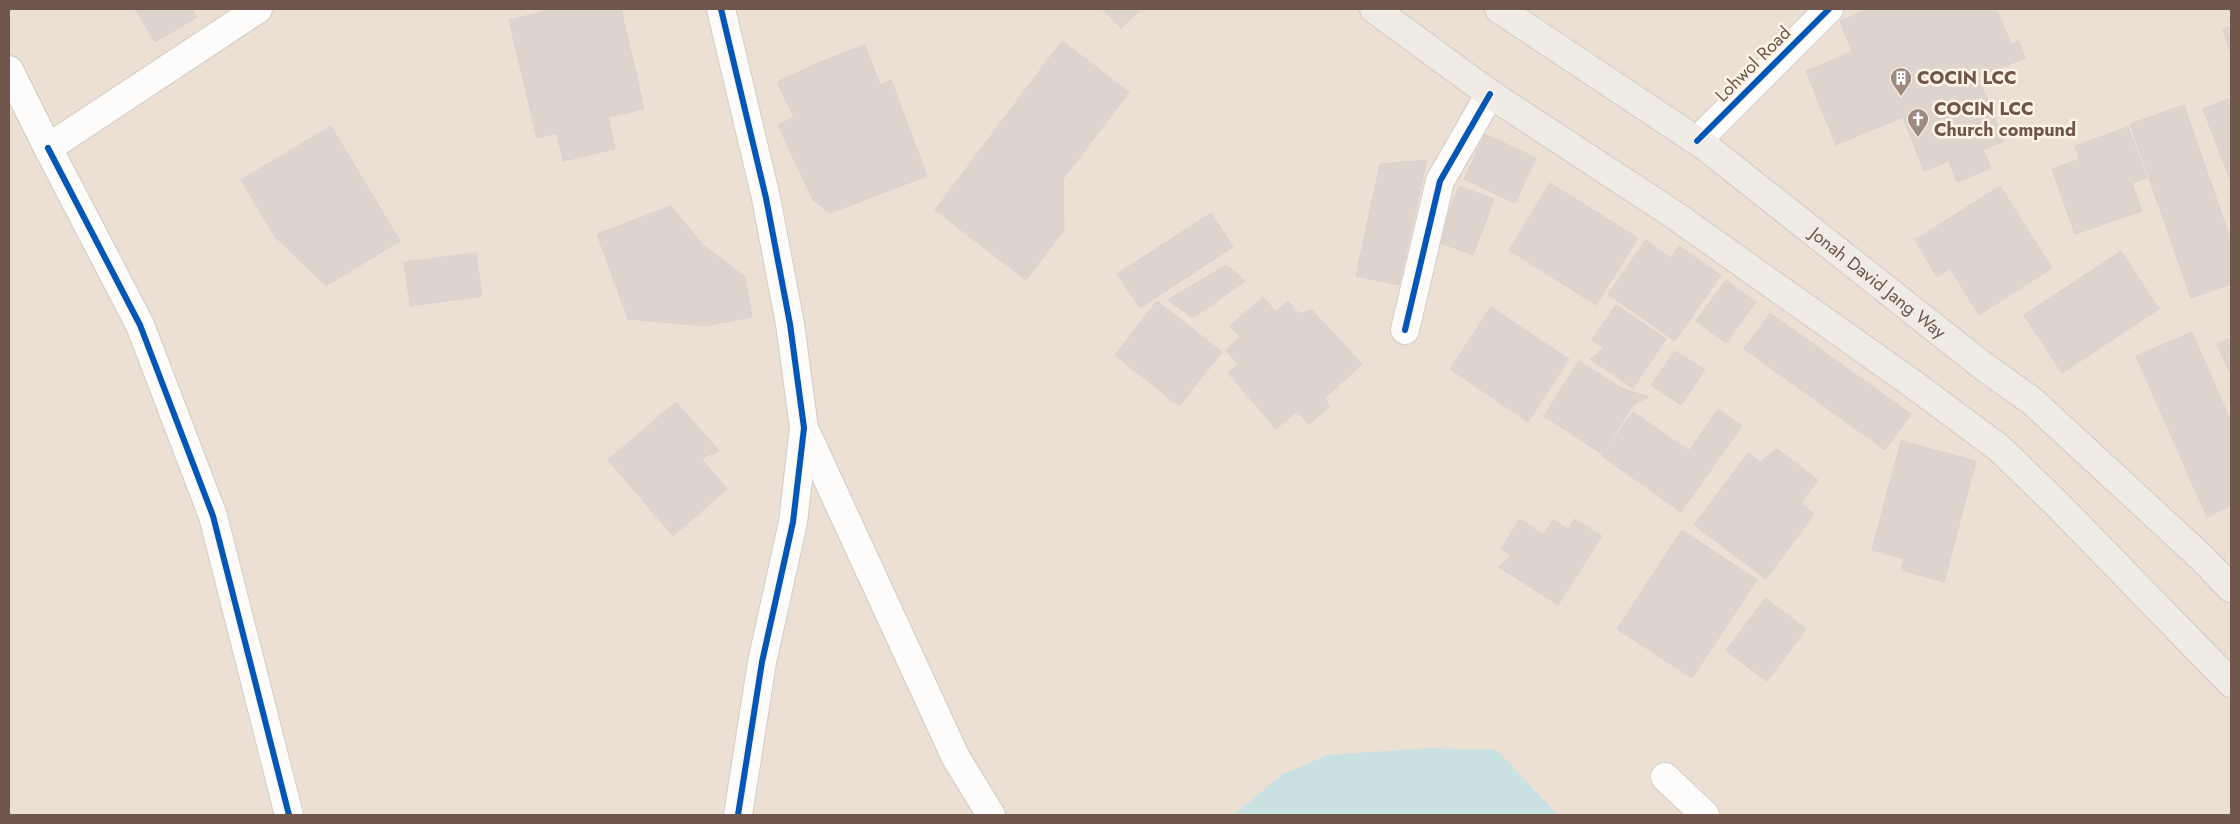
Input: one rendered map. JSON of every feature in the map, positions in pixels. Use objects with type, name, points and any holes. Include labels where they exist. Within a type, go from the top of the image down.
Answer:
[{"type":"main road","points":[[1374,9],[1490,94],[1673,214],[1999,448],[2091,538],[2231,683]]},
{"type":"main road","name":"Jonah David Jang Way","points":[[1499,9],[1697,141],[1976,360],[2032,401],[2202,558],[2231,588]]},
{"type":"street","points":[[48,148],[258,9]]},
{"type":"street","points":[[721,9],[766,198],[790,324],[804,428],[793,522],[762,662],[738,815]]},
{"type":"street","name":"Lohwol Road","points":[[1697,141],[1829,9]]},
{"type":"street","points":[[9,70],[140,325],[213,516],[289,815]]},
{"type":"street","points":[[1405,330],[1440,181],[1490,94]]},
{"type":"street","points":[[804,428],[956,758],[991,815]]},
{"type":"street","points":[[1665,777],[1705,815]]},
{"type":"shaded area","points":[[9,9],[2231,9],[2231,815],[9,815]]},
{"type":"water","points":[[1429,748],[1497,750],[1558,815],[1234,815],[1281,775],[1328,755]]},
{"type":"building","points":[[135,9],[192,9],[197,17],[155,42]]},
{"type":"building","points":[[555,9],[621,9],[644,109],[608,117],[615,149],[563,161],[557,133],[537,138],[509,20]]},
{"type":"building","points":[[1102,9],[1141,9],[1121,28]]},
{"type":"building","name":"COCIN LCC","points":[[1869,9],[1996,9],[2011,44],[2019,41],[2025,58],[1978,77],[2004,141],[1983,150],[1991,168],[1957,182],[1949,161],[1924,171],[1903,117],[1836,145],[1806,71],[1852,52],[1840,21]]},
{"type":"building","points":[[2231,26],[2231,56],[2223,29]]},
{"type":"building","points":[[1062,41],[1129,92],[1063,179],[1064,230],[1026,280],[935,210]]},
{"type":"building","points":[[865,45],[880,85],[891,80],[927,176],[830,213],[813,200],[778,125],[794,117],[777,82],[823,61]]},
{"type":"building","points":[[2231,98],[2231,182],[2203,109]]},
{"type":"building","points":[[2184,105],[2231,241],[2231,284],[2191,298],[2130,124]]},
{"type":"building","points":[[331,126],[400,241],[326,286],[275,237],[241,180]]},
{"type":"building","points":[[2128,127],[2147,178],[2132,183],[2142,211],[2075,234],[2052,169],[2080,159],[2075,146]]},
{"type":"building","points":[[1485,134],[1536,158],[1515,203],[1464,179]]},
{"type":"building","points":[[1427,160],[1399,285],[1356,276],[1380,164]]},
{"type":"building","points":[[1550,183],[1638,238],[1596,305],[1509,250]]},
{"type":"building","points":[[1459,186],[1494,199],[1473,255],[1438,242]]},
{"type":"building","points":[[2000,186],[2052,268],[1979,315],[1950,268],[1937,277],[1915,240]]},
{"type":"building","points":[[671,206],[702,244],[745,277],[752,317],[704,326],[628,319],[597,234]]},
{"type":"building","points":[[1211,213],[1233,247],[1140,308],[1117,274]]},
{"type":"building","points":[[1646,240],[1671,258],[1679,246],[1721,275],[1675,341],[1608,294]]},
{"type":"building","points":[[2121,251],[2159,309],[2062,373],[2024,315]]},
{"type":"building","points":[[476,253],[482,296],[410,306],[404,262]]},
{"type":"building","points":[[1226,265],[1245,281],[1193,318],[1168,300]]},
{"type":"building","points":[[1726,280],[1756,302],[1726,343],[1696,321]]},
{"type":"building","points":[[1263,297],[1276,312],[1288,301],[1299,314],[1312,310],[1362,364],[1325,398],[1329,407],[1309,424],[1297,411],[1276,429],[1228,373],[1238,364],[1226,350],[1240,337],[1230,326]]},
{"type":"building","points":[[1157,301],[1222,352],[1179,406],[1115,355]]},
{"type":"building","points":[[1616,305],[1666,339],[1633,388],[1590,359],[1604,348],[1592,340]]},
{"type":"building","points":[[1491,307],[1569,359],[1528,422],[1450,369]]},
{"type":"building","points":[[1770,313],[1911,414],[1885,450],[1744,349]]},
{"type":"building","points":[[2192,332],[2231,422],[2231,506],[2207,517],[2136,356]]},
{"type":"building","points":[[2231,338],[2231,375],[2217,344]]},
{"type":"building","points":[[1675,351],[1705,370],[1681,405],[1651,385]]},
{"type":"building","points":[[1579,361],[1623,389],[1649,397],[1634,404],[1602,454],[1544,416]]},
{"type":"building","points":[[676,402],[719,451],[701,458],[727,489],[673,536],[608,460]]},
{"type":"building","points":[[1718,409],[1742,426],[1681,512],[1602,456],[1633,412],[1689,451]]},
{"type":"building","points":[[1901,441],[1976,461],[1944,582],[1901,570],[1904,559],[1872,550]]},
{"type":"building","points":[[1777,449],[1818,480],[1801,503],[1814,514],[1766,579],[1694,525],[1748,453],[1760,462]]},
{"type":"building","points":[[1520,519],[1543,535],[1553,520],[1568,529],[1575,519],[1602,536],[1558,605],[1499,567],[1512,555],[1501,549]]},
{"type":"building","points":[[1682,530],[1757,580],[1692,678],[1617,629]]},
{"type":"building","points":[[1765,598],[1806,629],[1767,681],[1726,651]]},
{"type":"cycle path","points":[[721,9],[766,198],[790,324],[804,428],[793,522],[762,662],[738,815]]},
{"type":"cycle path","points":[[1697,141],[1829,9]]},
{"type":"cycle path","points":[[1405,330],[1440,181],[1490,94]]},
{"type":"cycle path","points":[[48,148],[140,325],[213,516],[289,815]]},
{"type":"place","name":"COCIN LCC","points":[[1901,97]]},
{"type":"place","name":"COCIN LCC Church compund","points":[[1918,138]]}]
